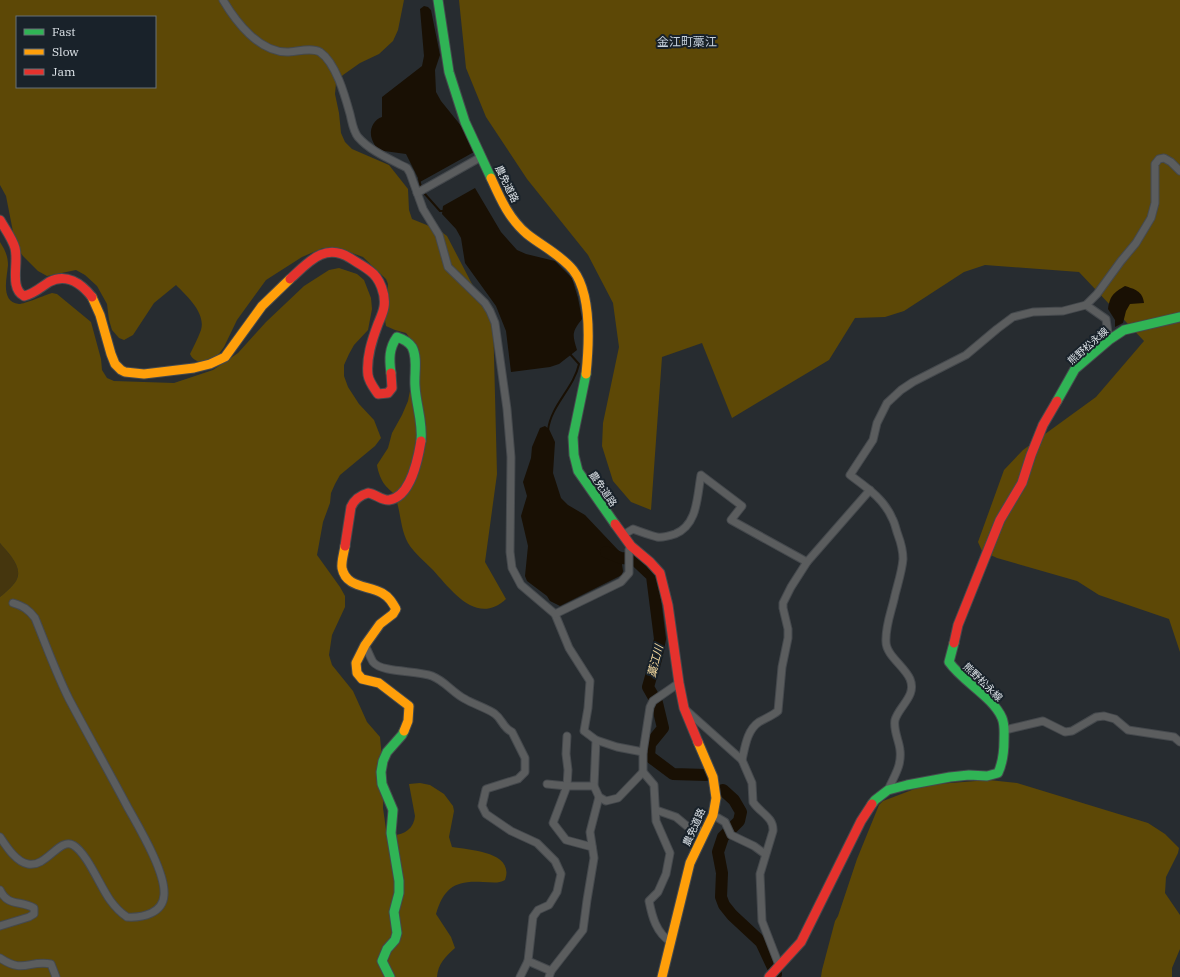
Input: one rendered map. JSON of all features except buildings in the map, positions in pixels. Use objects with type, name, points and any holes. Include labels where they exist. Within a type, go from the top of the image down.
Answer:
[{"type":"street","points":[[223,0],[238,21],[259,42],[278,52],[311,50],[319,52],[330,63],[336,73],[355,132],[358,137],[369,147],[407,168],[423,210],[439,235],[448,267],[485,302],[495,323],[507,409],[511,457],[510,537],[512,568],[521,585],[555,614],[569,648],[590,681],[588,708],[584,730],[596,740],[617,747],[643,752]]},
{"type":"street","name":"農免道路","points":[[438,0],[449,72],[466,122],[502,202],[512,219],[526,233],[564,261],[573,270],[582,285],[589,328],[589,348],[586,377],[573,437],[574,455],[578,471],[623,535],[630,554],[650,562],[660,573],[668,605],[684,708],[713,777],[716,798],[713,815],[690,863],[662,977]]},
{"type":"street","points":[[417,193],[481,157]]},
{"type":"street","points":[[888,790],[900,764],[900,750],[895,720],[909,696],[912,687],[911,680],[905,670],[890,653],[885,644],[886,632],[903,558],[902,545],[892,518],[884,504],[870,490],[850,475],[873,440],[877,423],[886,403],[901,390],[913,382],[966,355],[1013,317],[1034,312],[1063,311],[1086,305],[1097,294],[1136,243],[1151,218],[1155,203],[1155,164],[1159,159],[1164,158],[1171,162],[1180,171]]},
{"type":"street","points":[[0,220],[14,242],[17,287],[19,293],[24,297],[29,297],[48,282],[63,277],[72,279],[80,284],[92,298],[99,312],[112,359],[118,368],[126,373],[134,374],[180,370],[216,362],[225,357],[262,306],[307,263],[320,254],[328,251],[347,256],[371,271],[379,281],[384,307],[371,344],[368,376],[371,384],[378,394],[388,392],[392,388],[390,352],[392,343],[397,337],[405,339],[412,346],[414,356],[414,387],[422,427],[416,465],[408,486],[392,500],[387,500],[374,493],[368,492],[354,501],[351,506],[342,568],[352,583],[376,589],[385,594],[393,602],[396,609],[393,614],[380,624],[365,645],[356,663],[357,673],[362,679],[379,683],[409,706],[408,721],[402,735],[387,752],[383,761],[382,772],[382,784],[393,810],[391,834],[399,881],[394,912],[397,933],[395,940],[387,949],[382,961],[390,977]]},
{"type":"street","points":[[1086,305],[1106,319],[1108,340]]},
{"type":"street","name":"熊野松永線","points":[[774,971],[801,942],[862,821],[875,800],[888,790],[907,785],[950,777],[969,775],[987,776],[998,773],[1003,762],[1005,730],[1002,717],[991,703],[954,670],[949,662],[958,625],[1000,520],[1022,483],[1043,425],[1075,369],[1108,340],[1124,330],[1180,317]]},
{"type":"street","points":[[623,535],[633,529],[658,537],[680,532],[691,520],[695,510],[700,475],[742,506],[731,520],[807,562]]},
{"type":"street","points":[[742,760],[750,731],[758,723],[778,711],[782,667],[788,638],[788,629],[782,608],[783,603],[807,562],[870,490]]},
{"type":"street","points":[[555,614],[621,582],[629,574],[630,554]]},
{"type":"street","points":[[0,837],[18,859],[28,864],[38,863],[47,859],[62,845],[68,843],[73,845],[85,859],[110,901],[127,918],[147,916],[153,913],[162,904],[164,894],[161,874],[138,826],[68,697],[35,618],[29,610],[23,606],[12,603]]},
{"type":"street","points":[[365,645],[372,661],[377,666],[384,669],[414,672],[432,676],[444,682],[456,694],[495,714],[506,729],[512,732],[525,758],[525,772],[518,779],[486,789],[482,806],[486,814],[504,827],[537,842],[555,861],[561,874],[557,892],[549,905],[538,910],[533,917],[528,961],[520,977]]},
{"type":"street","points":[[670,942],[665,938],[653,920],[649,900],[658,892],[666,874],[670,853],[656,821],[654,785],[643,772],[643,752],[650,707],[655,700],[679,683]]},
{"type":"street","points":[[684,708],[742,760],[752,783],[753,802],[774,824],[760,874],[762,921],[774,971]]},
{"type":"street","points":[[1005,730],[1043,721],[1065,732],[1072,730],[1096,717],[1104,716],[1116,719],[1128,730],[1174,737],[1180,742]]},
{"type":"street","points":[[567,736],[567,786],[553,823],[566,840],[592,847]]},
{"type":"street","points":[[596,740],[594,786],[599,797],[606,801],[618,798],[643,772]]},
{"type":"street","points":[[547,784],[594,786]]},
{"type":"street","points":[[528,961],[550,974],[583,930],[586,900],[594,858],[590,832],[599,797]]},
{"type":"street","points":[[656,810],[676,817],[688,827],[705,832]]},
{"type":"street","points":[[713,815],[725,822],[731,835],[754,846],[765,854]]},
{"type":"street","points":[[0,890],[4,898],[34,908],[34,914],[29,918],[0,926]]},
{"type":"street","points":[[0,958],[18,967],[43,963],[51,964],[56,977]]},
{"type":"shaded area","points":[[0,0],[404,0],[398,30],[393,41],[379,54],[360,63],[343,75],[336,83],[335,94],[341,133],[345,142],[352,149],[389,165],[408,189],[409,210],[412,219],[439,230],[447,236],[472,284],[493,317],[497,474],[485,562],[506,599],[495,606],[485,609],[475,607],[466,602],[457,596],[416,554],[410,547],[405,537],[395,496],[382,481],[377,465],[388,448],[392,433],[408,401],[412,380],[412,341],[406,333],[386,326],[385,320],[388,284],[386,279],[363,257],[338,248],[323,248],[302,257],[266,280],[237,320],[224,347],[212,363],[196,361],[190,354],[201,330],[201,317],[194,305],[176,285],[154,303],[133,335],[124,340],[119,338],[112,330],[107,304],[97,286],[85,275],[76,270],[47,276],[38,271],[23,256],[16,247],[6,196],[0,185]]},
{"type":"shaded area","points":[[459,0],[1180,0],[1180,652],[1169,619],[1099,595],[1077,581],[997,558],[982,551],[978,542],[1004,470],[1023,450],[1096,397],[1144,341],[1079,272],[985,265],[964,272],[904,311],[885,317],[855,318],[829,360],[732,418],[702,343],[662,357],[651,510],[631,502],[613,481],[602,446],[603,423],[619,347],[613,303],[588,255],[527,179],[486,117],[466,68]]},
{"type":"shaded area","points":[[424,6],[431,10],[440,55],[435,70],[436,92],[441,101],[462,127],[474,152],[420,182],[406,154],[377,150],[371,132],[375,121],[382,117],[382,97],[422,66],[424,56],[420,9]]},
{"type":"shaded area","points":[[475,188],[501,232],[517,250],[526,254],[555,261],[572,278],[582,319],[576,327],[574,333],[574,340],[577,350],[559,364],[550,367],[511,372],[506,331],[496,306],[465,263],[461,238],[456,229],[442,214],[443,206]]},
{"type":"shaded area","points":[[0,242],[5,250],[8,265],[6,289],[9,299],[19,304],[26,303],[52,293],[57,294],[91,322],[101,359],[102,370],[107,378],[114,381],[174,383],[213,370],[238,353],[266,322],[304,286],[329,270],[339,268],[357,274],[364,280],[371,298],[372,309],[368,330],[354,345],[349,354],[344,365],[344,376],[348,387],[359,404],[374,420],[381,438],[375,446],[340,475],[331,493],[330,503],[323,522],[317,555],[345,596],[345,607],[332,635],[329,655],[332,665],[353,691],[367,722],[380,737],[384,778],[383,808],[386,829],[391,835],[395,835],[404,833],[413,825],[415,816],[409,784],[420,783],[430,785],[444,794],[453,806],[454,811],[449,837],[452,847],[480,851],[498,858],[504,863],[506,871],[505,880],[500,882],[465,882],[452,887],[443,897],[436,914],[451,937],[455,948],[443,961],[439,968],[437,977],[0,977],[0,597],[16,581],[18,571],[14,560],[0,543]]},
{"type":"shaded area","points":[[1125,286],[1140,293],[1144,303],[1130,304],[1126,311],[1123,323],[1115,327],[1115,320],[1108,309],[1113,295]]},
{"type":"shaded area","points":[[545,426],[549,429],[555,442],[553,473],[561,498],[568,505],[585,515],[620,552],[623,571],[622,575],[560,606],[550,601],[547,596],[527,581],[525,576],[528,546],[521,516],[527,496],[523,482],[531,458],[532,447],[540,428]]},
{"type":"shaded area","points":[[0,543],[17,565],[18,576],[10,588],[0,597]]},
{"type":"shaded area","points":[[989,780],[1017,783],[1148,823],[1165,834],[1179,848],[1166,877],[1165,893],[1180,915],[1180,949],[1172,968],[1172,977],[821,977],[835,921],[857,859],[879,805],[883,801],[925,785]]},
{"type":"waterway","points":[[419,179],[421,187]]},
{"type":"waterway","points":[[424,193],[440,211],[445,211]]},
{"type":"waterway","points":[[548,430],[553,413],[572,381],[579,364],[570,354]]},
{"type":"waterway","name":"藁江川","points":[[606,552],[621,558],[634,559],[652,576],[660,639],[648,687],[657,703],[663,728],[650,744],[649,756],[673,774],[706,775]]},
{"type":"waterway","name":"藁江川","points":[[723,790],[734,800],[741,812],[739,821],[723,837],[718,852],[722,873],[721,897],[724,905],[732,915],[761,942],[776,974],[775,977]]},
{"type":"traffic: fast","points":[[438,0],[449,72],[465,122],[491,178]]},
{"type":"traffic: fast","points":[[1057,401],[1075,369],[1109,340],[1124,330],[1180,317]]},
{"type":"traffic: fast","points":[[391,373],[390,354],[392,345],[397,337],[409,343],[414,351],[415,386],[421,427],[421,441]]},
{"type":"traffic: fast","points":[[586,374],[573,437],[574,455],[578,471],[615,524]]},
{"type":"traffic: fast","points":[[872,804],[888,790],[907,785],[950,777],[969,775],[987,776],[998,773],[1003,752],[1004,729],[1002,718],[992,703],[949,662],[954,643]]},
{"type":"traffic: fast","points":[[390,977],[382,961],[387,949],[395,940],[397,933],[394,912],[399,893],[399,881],[391,833],[393,810],[382,784],[381,772],[383,761],[387,752],[404,731]]},
{"type":"traffic: slow","points":[[491,178],[515,222],[527,234],[563,260],[573,270],[579,280],[583,292],[588,320],[586,374]]},
{"type":"traffic: slow","points":[[92,297],[100,315],[115,364],[125,372],[144,374],[194,368],[210,364],[225,357],[262,306],[290,279]]},
{"type":"traffic: slow","points":[[345,546],[342,568],[348,579],[353,583],[376,590],[387,596],[396,609],[393,614],[380,624],[365,645],[356,663],[357,673],[362,679],[379,683],[409,706],[408,721],[404,731]]},
{"type":"traffic: slow","points":[[662,977],[690,863],[713,815],[716,798],[713,777],[698,742]]},
{"type":"traffic: jam","points":[[0,220],[15,248],[15,275],[19,292],[24,296],[28,295],[55,279],[67,279],[83,287],[92,297]]},
{"type":"traffic: jam","points":[[290,279],[317,256],[332,252],[350,258],[374,274],[382,287],[384,297],[384,307],[372,343],[368,362],[369,378],[378,394],[388,393],[392,388],[391,373]]},
{"type":"traffic: jam","points":[[954,643],[958,625],[1000,520],[1022,483],[1043,425],[1057,401]]},
{"type":"traffic: jam","points":[[345,546],[351,507],[354,502],[360,496],[368,493],[389,500],[397,497],[403,492],[412,476],[421,441]]},
{"type":"traffic: jam","points":[[615,524],[631,546],[650,562],[660,573],[668,605],[684,708],[698,742]]},
{"type":"traffic: jam","points":[[769,977],[801,942],[861,821],[872,804]]},
{"type":"district","name":"金江町藁江","points":[[687,41]]}]
